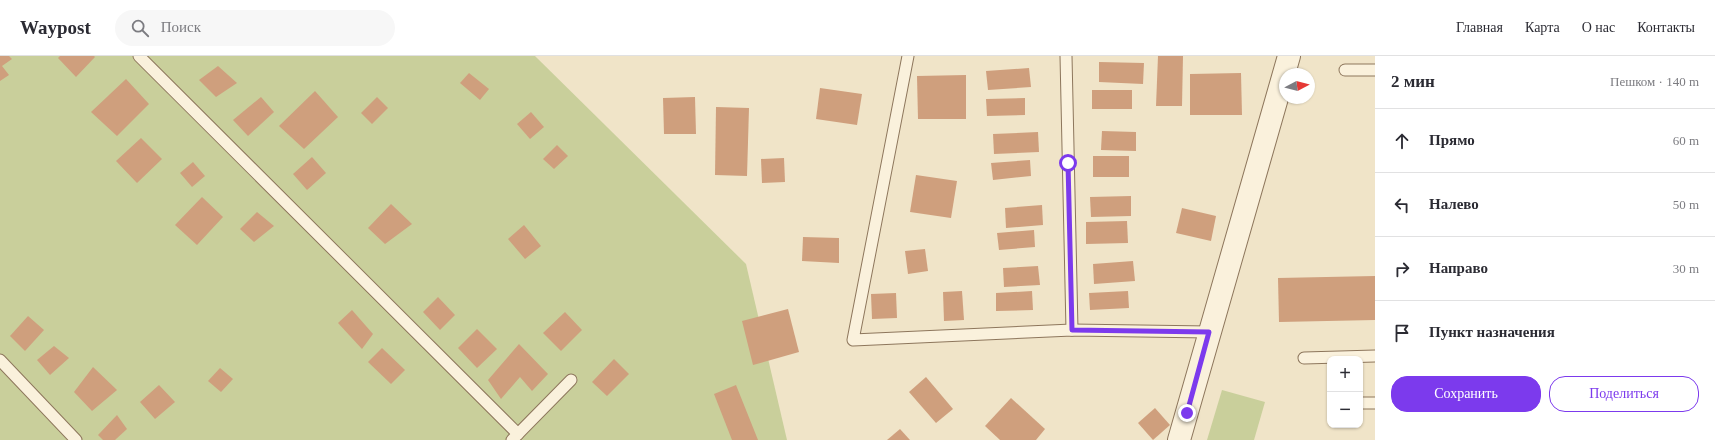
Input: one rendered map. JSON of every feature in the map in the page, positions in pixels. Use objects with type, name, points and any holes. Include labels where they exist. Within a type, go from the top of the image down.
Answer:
[{"type":"street","points":[[1179,440],[1289,56]]},
{"type":"lane","points":[[139,56],[515,437],[571,380]]},
{"type":"lane","points":[[908,56],[853,340],[1072,330],[1209,332]]},
{"type":"lane","points":[[1066,56],[1072,330]]},
{"type":"lane","points":[[1345,70],[1375,70]]},
{"type":"lane","points":[[1304,358],[1375,356]]},
{"type":"lane","points":[[0,360],[76,440]]},
{"type":"lane","points":[[1363,403],[1375,403]]},
{"type":"green space","points":[[0,56],[535,56],[746,264],[787,440],[0,440]]},
{"type":"green space","points":[[1222,390],[1265,402],[1254,440],[1207,440]]},
{"type":"building","points":[[0,56],[9,56],[12,59],[2,66],[9,75],[0,81]]},
{"type":"building","points":[[60,56],[95,57],[76,77],[58,58]]},
{"type":"building","points":[[1158,56],[1183,56],[1182,106],[1156,106]]},
{"type":"building","points":[[1099,62],[1144,63],[1143,84],[1099,82]]},
{"type":"building","points":[[218,66],[237,83],[216,97],[199,80]]},
{"type":"building","points":[[1029,68],[1031,87],[988,90],[986,71]]},
{"type":"building","points":[[469,73],[489,89],[480,100],[460,83]]},
{"type":"building","points":[[1241,73],[1242,115],[1190,115],[1190,74]]},
{"type":"building","points":[[966,75],[966,119],[918,119],[917,76]]},
{"type":"building","points":[[126,79],[149,104],[117,136],[91,112]]},
{"type":"building","points":[[820,88],[862,94],[857,125],[816,119]]},
{"type":"building","points":[[1092,90],[1132,90],[1132,109],[1092,109]]},
{"type":"building","points":[[315,91],[338,117],[304,149],[279,126]]},
{"type":"building","points":[[261,97],[274,112],[248,136],[233,120]]},
{"type":"building","points":[[377,97],[388,108],[372,124],[361,113]]},
{"type":"building","points":[[695,97],[696,134],[664,134],[663,98]]},
{"type":"building","points":[[1025,98],[1025,115],[987,116],[986,99]]},
{"type":"building","points":[[716,107],[749,108],[747,176],[715,175]]},
{"type":"building","points":[[531,112],[544,127],[530,139],[517,124]]},
{"type":"building","points":[[1102,131],[1136,132],[1136,151],[1101,150]]},
{"type":"building","points":[[1038,132],[1039,152],[994,154],[993,134]]},
{"type":"building","points":[[141,138],[162,159],[137,183],[116,161]]},
{"type":"building","points":[[557,145],[568,156],[554,169],[543,159]]},
{"type":"building","points":[[1093,156],[1129,156],[1129,177],[1093,177]]},
{"type":"building","points":[[312,157],[326,173],[307,190],[293,174]]},
{"type":"building","points":[[784,158],[785,182],[762,183],[761,159]]},
{"type":"building","points":[[1030,160],[1031,176],[993,180],[991,163]]},
{"type":"building","points":[[193,162],[205,176],[192,187],[180,173]]},
{"type":"building","points":[[916,175],[957,181],[951,218],[910,212]]},
{"type":"building","points":[[1131,196],[1131,216],[1091,217],[1090,197]]},
{"type":"building","points":[[202,197],[223,217],[197,245],[175,225]]},
{"type":"building","points":[[391,204],[412,224],[385,244],[368,228]]},
{"type":"building","points":[[1042,205],[1043,225],[1006,228],[1005,208]]},
{"type":"building","points":[[1182,208],[1216,216],[1211,241],[1176,233]]},
{"type":"building","points":[[257,212],[274,226],[254,242],[240,229]]},
{"type":"building","points":[[1127,221],[1128,243],[1086,244],[1086,222]]},
{"type":"building","points":[[524,225],[541,246],[525,259],[508,239]]},
{"type":"building","points":[[1034,230],[1035,247],[999,250],[997,233]]},
{"type":"building","points":[[803,237],[839,238],[839,263],[802,261]]},
{"type":"building","points":[[925,249],[928,271],[908,274],[905,251]]},
{"type":"building","points":[[1133,261],[1135,281],[1094,284],[1093,264]]},
{"type":"building","points":[[1038,266],[1040,285],[1004,287],[1003,268]]},
{"type":"building","points":[[1375,276],[1375,320],[1279,322],[1278,278]]},
{"type":"building","points":[[962,291],[964,320],[944,321],[943,292]]},
{"type":"building","points":[[1032,291],[1033,310],[996,311],[996,293]]},
{"type":"building","points":[[1128,291],[1129,308],[1090,310],[1089,293]]},
{"type":"building","points":[[896,293],[897,318],[872,319],[871,294]]},
{"type":"building","points":[[438,297],[455,315],[440,330],[423,312]]},
{"type":"building","points":[[788,309],[799,352],[753,365],[742,321]]},
{"type":"building","points":[[352,310],[373,334],[362,349],[338,323]]},
{"type":"building","points":[[565,312],[582,330],[561,351],[543,333]]},
{"type":"building","points":[[28,316],[44,330],[25,351],[10,336]]},
{"type":"building","points":[[477,329],[497,349],[477,368],[458,348]]},
{"type":"building","points":[[519,344],[548,374],[532,391],[520,377],[501,399],[488,380]]},
{"type":"building","points":[[54,346],[69,358],[50,375],[37,360]]},
{"type":"building","points":[[382,348],[405,370],[391,384],[368,362]]},
{"type":"building","points":[[614,359],[629,374],[607,396],[592,382]]},
{"type":"building","points":[[93,367],[117,390],[92,411],[74,392]]},
{"type":"building","points":[[220,368],[233,379],[221,392],[208,381]]},
{"type":"building","points":[[926,377],[953,409],[936,423],[909,392]]},
{"type":"building","points":[[159,385],[175,402],[155,419],[140,402]]},
{"type":"building","points":[[736,385],[758,440],[732,440],[714,394]]},
{"type":"building","points":[[1011,398],[1045,429],[1036,440],[1000,440],[985,426]]},
{"type":"building","points":[[1155,408],[1170,425],[1153,440],[1138,423]]},
{"type":"building","points":[[117,415],[127,429],[115,440],[103,440],[98,435]]},
{"type":"building","points":[[900,429],[910,440],[887,440]]},
{"type":"route","points":[[1068,163],[1072,330],[1209,332],[1187,413]]}]
